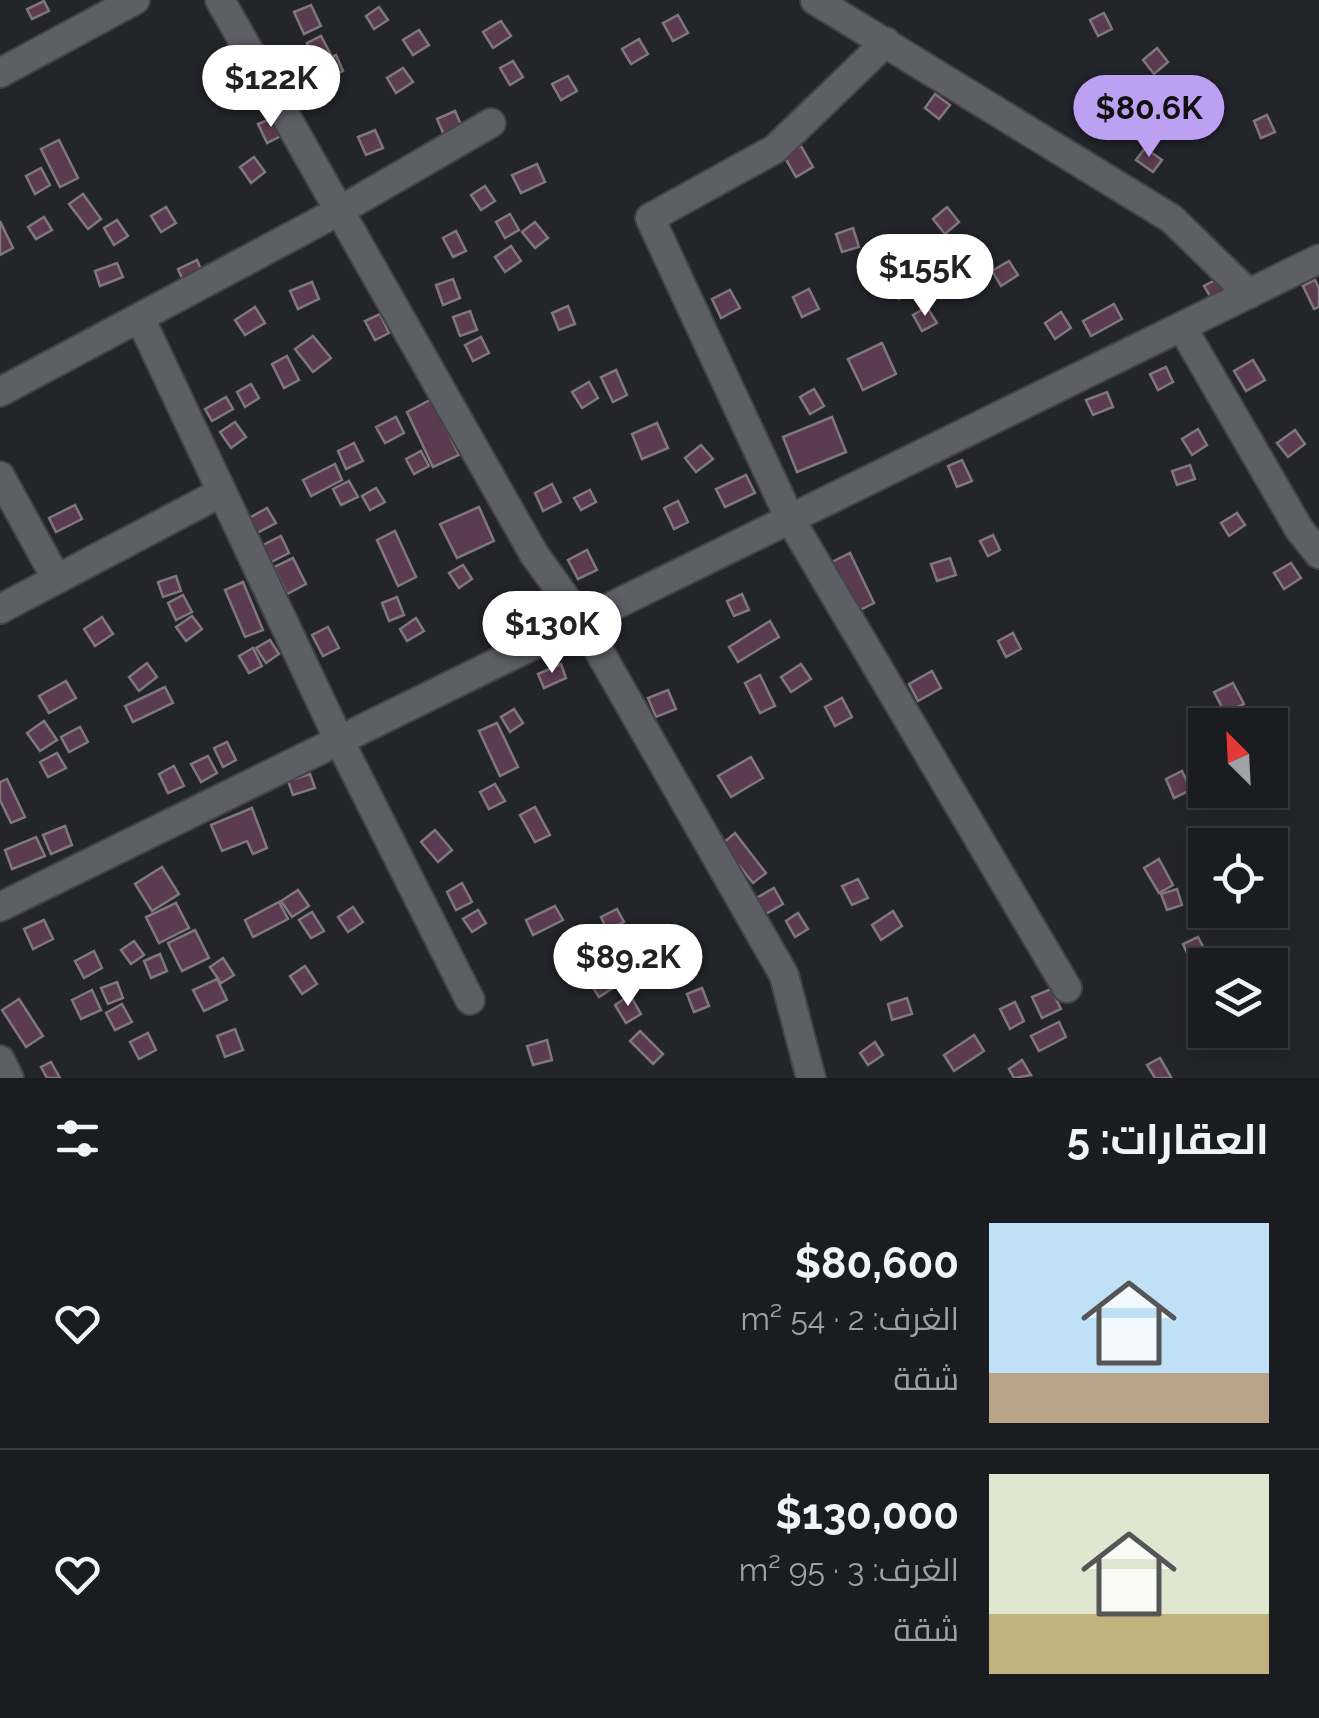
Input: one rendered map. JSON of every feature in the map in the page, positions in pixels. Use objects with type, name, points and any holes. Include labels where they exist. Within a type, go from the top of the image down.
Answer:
[{"type":"street","points":[[0,73],[135,0]]},
{"type":"street","points":[[220,0],[534,554],[582,621],[784,975],[811,1078]]},
{"type":"street","points":[[815,0],[1172,219],[1249,294]]},
{"type":"street","points":[[886,42],[775,148],[650,218],[790,519],[1067,988]]},
{"type":"street","points":[[0,392],[339,211],[491,122]]},
{"type":"street","points":[[0,907],[1319,259]]},
{"type":"street","points":[[140,318],[339,740],[470,1000]]},
{"type":"street","points":[[1182,327],[1309,524],[1319,554]]},
{"type":"street","points":[[0,476],[56,578]]},
{"type":"street","points":[[0,609],[222,492]]},
{"type":"street","points":[[0,1060],[9,1078]]},
{"type":"building","points":[[44,1],[49,11],[32,19],[27,9]]},
{"type":"building","points":[[311,5],[321,26],[304,34],[294,12]]},
{"type":"building","points":[[379,7],[388,20],[374,29],[366,16]]},
{"type":"building","points":[[1104,13],[1112,29],[1098,36],[1090,20]]},
{"type":"building","points":[[678,15],[688,33],[673,41],[663,23]]},
{"type":"building","points":[[501,21],[511,36],[493,48],[483,32]]},
{"type":"building","points":[[419,30],[429,45],[413,55],[403,40]]},
{"type":"building","points":[[321,36],[331,55],[316,62],[307,43]]},
{"type":"building","points":[[639,39],[648,54],[631,64],[622,49]]},
{"type":"building","points":[[1157,48],[1168,62],[1154,74],[1143,60]]},
{"type":"building","points":[[336,55],[343,71],[325,80],[317,64]]},
{"type":"building","points":[[513,61],[523,77],[510,85],[500,68]]},
{"type":"building","points":[[403,68],[413,82],[396,93],[387,78]]},
{"type":"building","points":[[568,76],[577,91],[561,100],[552,84]]},
{"type":"building","points":[[1141,80],[1151,91],[1130,109],[1120,98]]},
{"type":"building","points":[[1179,82],[1189,97],[1175,106],[1165,91]]},
{"type":"building","points":[[935,94],[950,105],[939,119],[925,108]]},
{"type":"building","points":[[1150,101],[1161,121],[1147,129],[1135,110]]},
{"type":"building","points":[[455,111],[462,127],[444,135],[437,119]]},
{"type":"building","points":[[1267,115],[1275,132],[1261,138],[1254,121]]},
{"type":"building","points":[[275,117],[283,135],[267,143],[258,124]]},
{"type":"building","points":[[375,130],[383,148],[366,155],[358,137]]},
{"type":"building","points":[[59,140],[78,178],[60,187],[41,149]]},
{"type":"building","points":[[801,146],[813,167],[796,177],[784,156]]},
{"type":"building","points":[[1145,148],[1162,160],[1153,172],[1136,160]]},
{"type":"building","points":[[254,157],[265,172],[251,183],[240,167]]},
{"type":"building","points":[[537,164],[545,182],[521,193],[512,175]]},
{"type":"building","points":[[41,168],[50,185],[35,194],[26,176]]},
{"type":"building","points":[[485,186],[495,201],[481,210],[471,195]]},
{"type":"building","points":[[83,194],[101,219],[88,229],[69,204]]},
{"type":"building","points":[[166,207],[176,223],[161,232],[151,216]]},
{"type":"building","points":[[947,207],[959,222],[945,234],[933,219]]},
{"type":"building","points":[[510,214],[519,230],[505,238],[496,222]]},
{"type":"building","points":[[44,217],[52,230],[36,239],[28,227]]},
{"type":"building","points":[[117,220],[128,236],[114,245],[104,228]]},
{"type":"building","points":[[0,221],[13,248],[0,255]]},
{"type":"building","points":[[535,222],[548,238],[535,248],[522,232]]},
{"type":"building","points":[[853,228],[859,247],[842,252],[836,234]]},
{"type":"building","points":[[456,231],[466,251],[453,257],[443,238]]},
{"type":"building","points":[[511,246],[521,261],[505,272],[495,257]]},
{"type":"building","points":[[197,260],[209,288],[190,296],[178,269]]},
{"type":"building","points":[[1009,261],[1018,275],[1001,286],[992,271]]},
{"type":"building","points":[[117,263],[123,277],[100,286],[95,271]]},
{"type":"building","points":[[900,266],[915,278],[899,299],[883,287]]},
{"type":"building","points":[[1228,273],[1234,284],[1211,298],[1204,286]]},
{"type":"building","points":[[453,279],[460,298],[443,305],[436,285]]},
{"type":"building","points":[[1315,280],[1319,307],[1314,309],[1303,286]]},
{"type":"building","points":[[312,282],[319,299],[298,309],[290,291]]},
{"type":"building","points":[[809,289],[819,309],[802,317],[793,297]]},
{"type":"building","points":[[730,290],[740,308],[721,318],[712,299]]},
{"type":"building","points":[[1114,304],[1122,319],[1091,336],[1083,321]]},
{"type":"building","points":[[568,306],[575,324],[559,330],[552,313]]},
{"type":"building","points":[[255,307],[265,323],[245,335],[235,320]]},
{"type":"building","points":[[927,307],[937,323],[922,331],[913,315]]},
{"type":"building","points":[[470,311],[477,330],[460,336],[453,317]]},
{"type":"building","points":[[1061,312],[1071,328],[1055,339],[1045,323]]},
{"type":"building","points":[[380,314],[389,333],[375,340],[365,321]]},
{"type":"building","points":[[313,336],[331,358],[313,372],[295,349]]},
{"type":"building","points":[[481,337],[489,353],[473,361],[465,345]]},
{"type":"building","points":[[882,343],[896,374],[863,390],[848,359]]},
{"type":"building","points":[[287,356],[299,380],[284,388],[272,364]]},
{"type":"building","points":[[1253,360],[1265,380],[1246,391],[1234,371]]},
{"type":"building","points":[[1166,367],[1173,382],[1158,390],[1150,374]]},
{"type":"building","points":[[616,370],[627,395],[613,402],[601,377]]},
{"type":"building","points":[[589,382],[598,398],[582,408],[572,392]]},
{"type":"building","points":[[251,384],[259,398],[245,407],[237,392]]},
{"type":"building","points":[[814,389],[824,406],[810,414],[800,397]]},
{"type":"building","points":[[1107,392],[1113,407],[1093,415],[1086,400]]},
{"type":"building","points":[[226,397],[233,409],[212,421],[205,409]]},
{"type":"building","points":[[432,399],[459,455],[433,467],[407,412]]},
{"type":"building","points":[[396,417],[404,433],[385,443],[376,427]]},
{"type":"building","points":[[832,417],[846,452],[797,472],[783,437]]},
{"type":"building","points":[[235,422],[246,437],[231,448],[220,432]]},
{"type":"building","points":[[657,423],[668,448],[642,459],[632,434]]},
{"type":"building","points":[[1198,429],[1207,445],[1192,455],[1182,439]]},
{"type":"building","points":[[1295,430],[1305,444],[1288,457],[1277,443]]},
{"type":"building","points":[[354,443],[363,461],[346,469],[338,451]]},
{"type":"building","points":[[701,445],[713,459],[696,472],[685,458]]},
{"type":"building","points":[[421,451],[429,466],[414,474],[406,459]]},
{"type":"building","points":[[962,460],[972,481],[957,487],[948,466]]},
{"type":"building","points":[[335,464],[342,480],[311,496],[303,480]]},
{"type":"building","points":[[1190,465],[1195,479],[1177,485],[1172,471]]},
{"type":"building","points":[[746,475],[755,493],[725,507],[716,489]]},
{"type":"building","points":[[349,481],[358,497],[341,505],[333,489]]},
{"type":"building","points":[[552,484],[561,502],[543,511],[535,493]]},
{"type":"building","points":[[376,488],[385,502],[370,510],[362,496]]},
{"type":"building","points":[[590,490],[596,502],[581,510],[574,498]]},
{"type":"building","points":[[678,501],[688,522],[674,529],[664,508]]},
{"type":"building","points":[[75,505],[82,519],[56,532],[49,518]]},
{"type":"building","points":[[479,507],[494,541],[457,558],[440,524]]},
{"type":"building","points":[[267,508],[276,523],[257,533],[249,518]]},
{"type":"building","points":[[1237,513],[1245,525],[1229,536],[1221,523]]},
{"type":"building","points":[[395,531],[416,577],[398,586],[377,540]]},
{"type":"building","points":[[993,535],[1000,550],[988,556],[980,541]]},
{"type":"building","points":[[281,536],[289,553],[271,562],[263,545]]},
{"type":"building","points":[[587,550],[597,570],[578,579],[568,560]]},
{"type":"building","points":[[850,553],[874,603],[854,613],[830,563]]},
{"type":"building","points":[[293,558],[306,584],[287,594],[274,567]]},
{"type":"building","points":[[950,558],[956,575],[937,581],[931,564]]},
{"type":"building","points":[[1291,563],[1301,578],[1284,589],[1274,573]]},
{"type":"building","points":[[463,565],[472,579],[459,588],[449,573]]},
{"type":"building","points":[[176,576],[181,591],[163,597],[158,582]]},
{"type":"building","points":[[243,582],[263,630],[245,637],[225,590]]},
{"type":"building","points":[[742,594],[749,610],[734,616],[727,601]]},
{"type":"building","points":[[183,595],[192,612],[176,620],[168,603]]},
{"type":"building","points":[[397,597],[404,615],[389,621],[382,603]]},
{"type":"building","points":[[528,602],[534,614],[514,624],[508,612]]},
{"type":"building","points":[[192,616],[202,629],[186,641],[176,627]]},
{"type":"building","points":[[102,617],[113,634],[95,646],[84,629]]},
{"type":"building","points":[[416,618],[424,631],[407,641],[400,629]]},
{"type":"building","points":[[770,621],[779,637],[738,662],[729,647]]},
{"type":"building","points":[[328,627],[339,648],[323,656],[312,635]]},
{"type":"building","points":[[1013,633],[1021,649],[1006,657],[998,641]]},
{"type":"building","points":[[270,640],[279,654],[266,663],[256,648]]},
{"type":"building","points":[[253,648],[262,666],[249,673],[239,656]]},
{"type":"building","points":[[147,663],[157,677],[139,691],[129,677]]},
{"type":"building","points":[[561,664],[566,678],[544,688],[538,674]]},
{"type":"building","points":[[801,664],[811,679],[791,692],[781,677]]},
{"type":"building","points":[[932,671],[941,688],[918,701],[909,684]]},
{"type":"building","points":[[760,675],[775,706],[760,713],[745,683]]},
{"type":"building","points":[[66,681],[76,698],[49,713],[39,696]]},
{"type":"building","points":[[1233,683],[1244,704],[1222,708],[1214,692]]},
{"type":"building","points":[[165,687],[173,703],[133,722],[125,706]]},
{"type":"building","points":[[668,690],[676,709],[656,717],[648,698]]},
{"type":"building","points":[[842,698],[852,717],[835,726],[825,707]]},
{"type":"building","points":[[514,709],[523,723],[510,732],[501,717]]},
{"type":"building","points":[[44,721],[57,740],[40,751],[27,733]]},
{"type":"building","points":[[497,723],[518,767],[500,776],[479,731]]},
{"type":"building","points":[[80,727],[88,742],[69,752],[61,737]]},
{"type":"building","points":[[227,742],[236,760],[223,767],[214,748]]},
{"type":"building","points":[[57,753],[66,768],[48,777],[40,762]]},
{"type":"building","points":[[208,756],[217,773],[201,782],[191,764]]},
{"type":"building","points":[[751,757],[763,778],[731,797],[718,776]]},
{"type":"building","points":[[174,766],[184,786],[168,793],[159,774]]},
{"type":"building","points":[[1182,771],[1188,791],[1174,798],[1166,779]]},
{"type":"building","points":[[310,774],[315,788],[293,795],[288,781]]},
{"type":"building","points":[[7,779],[25,817],[11,823],[0,800],[0,782]]},
{"type":"building","points":[[495,784],[505,801],[489,809],[480,792]]},
{"type":"building","points":[[535,807],[550,835],[535,842],[520,815]]},
{"type":"building","points":[[252,808],[267,848],[253,854],[247,841],[222,851],[211,825]]},
{"type":"building","points":[[65,826],[72,845],[51,854],[43,835]]},
{"type":"building","points":[[435,830],[452,850],[438,862],[421,842]]},
{"type":"building","points":[[735,833],[766,873],[753,883],[722,844]]},
{"type":"building","points":[[36,837],[45,856],[12,869],[5,850]]},
{"type":"building","points":[[1159,859],[1173,885],[1159,893],[1144,868]]},
{"type":"building","points":[[162,867],[179,894],[152,911],[135,884]]},
{"type":"building","points":[[858,879],[868,898],[852,905],[842,886]]},
{"type":"building","points":[[462,883],[472,902],[456,910],[447,892]]},
{"type":"building","points":[[774,888],[783,904],[759,918],[749,902]]},
{"type":"building","points":[[1177,889],[1182,905],[1167,910],[1161,894]]},
{"type":"building","points":[[298,890],[309,906],[292,917],[281,901]]},
{"type":"building","points":[[279,902],[288,919],[253,937],[245,920]]},
{"type":"building","points":[[176,903],[189,928],[159,943],[146,917]]},
{"type":"building","points":[[555,906],[563,920],[533,935],[526,920]]},
{"type":"building","points":[[353,907],[363,922],[348,932],[338,917]]},
{"type":"building","points":[[617,909],[624,922],[607,930],[601,917]]},
{"type":"building","points":[[478,910],[486,923],[472,932],[463,919]]},
{"type":"building","points":[[893,911],[902,926],[881,940],[872,925]]},
{"type":"building","points":[[312,912],[324,931],[311,938],[299,920]]},
{"type":"building","points":[[798,913],[808,929],[795,937],[786,921]]},
{"type":"building","points":[[44,920],[53,939],[33,949],[24,929]]},
{"type":"building","points":[[195,930],[209,958],[182,971],[168,943]]},
{"type":"building","points":[[1198,937],[1204,948],[1188,948],[1188,955],[1183,944]]},
{"type":"building","points":[[134,941],[144,955],[131,964],[121,950]]},
{"type":"building","points":[[94,951],[102,968],[84,978],[75,961]]},
{"type":"building","points":[[160,954],[167,971],[151,978],[144,961]]},
{"type":"building","points":[[223,958],[234,975],[221,983],[210,967]]},
{"type":"building","points":[[305,966],[317,984],[302,994],[290,976]]},
{"type":"building","points":[[608,972],[616,986],[599,997],[590,983]]},
{"type":"building","points":[[217,979],[227,1000],[204,1011],[193,990]]},
{"type":"building","points":[[117,982],[123,998],[108,1004],[101,988]]},
{"type":"building","points":[[702,988],[709,1006],[694,1012],[687,994]]},
{"type":"building","points":[[1051,989],[1061,1009],[1042,1018],[1032,997]]},
{"type":"building","points":[[92,990],[101,1010],[81,1019],[72,1000]]},
{"type":"building","points":[[630,995],[641,1014],[626,1023],[615,1005]]},
{"type":"building","points":[[907,998],[912,1014],[892,1020],[888,1004]]},
{"type":"building","points":[[19,999],[43,1036],[26,1047],[2,1010]]},
{"type":"building","points":[[1015,1002],[1024,1021],[1010,1029],[1000,1009]]},
{"type":"building","points":[[122,1004],[132,1022],[115,1030],[106,1013]]},
{"type":"building","points":[[1059,1022],[1066,1037],[1039,1051],[1031,1036]]},
{"type":"building","points":[[235,1029],[243,1050],[225,1057],[217,1036]]},
{"type":"building","points":[[640,1031],[663,1054],[653,1064],[630,1041]]},
{"type":"building","points":[[148,1033],[156,1050],[139,1059],[130,1042]]},
{"type":"building","points":[[974,1035],[984,1051],[954,1071],[944,1055]]},
{"type":"building","points":[[547,1040],[552,1060],[533,1065],[527,1046]]},
{"type":"building","points":[[875,1042],[883,1055],[868,1065],[860,1053]]},
{"type":"building","points":[[1160,1058],[1171,1077],[1155,1078],[1147,1065]]},
{"type":"building","points":[[1022,1060],[1031,1075],[1014,1078],[1009,1069]]},
{"type":"building","points":[[51,1062],[60,1078],[47,1078],[41,1067]]}]
